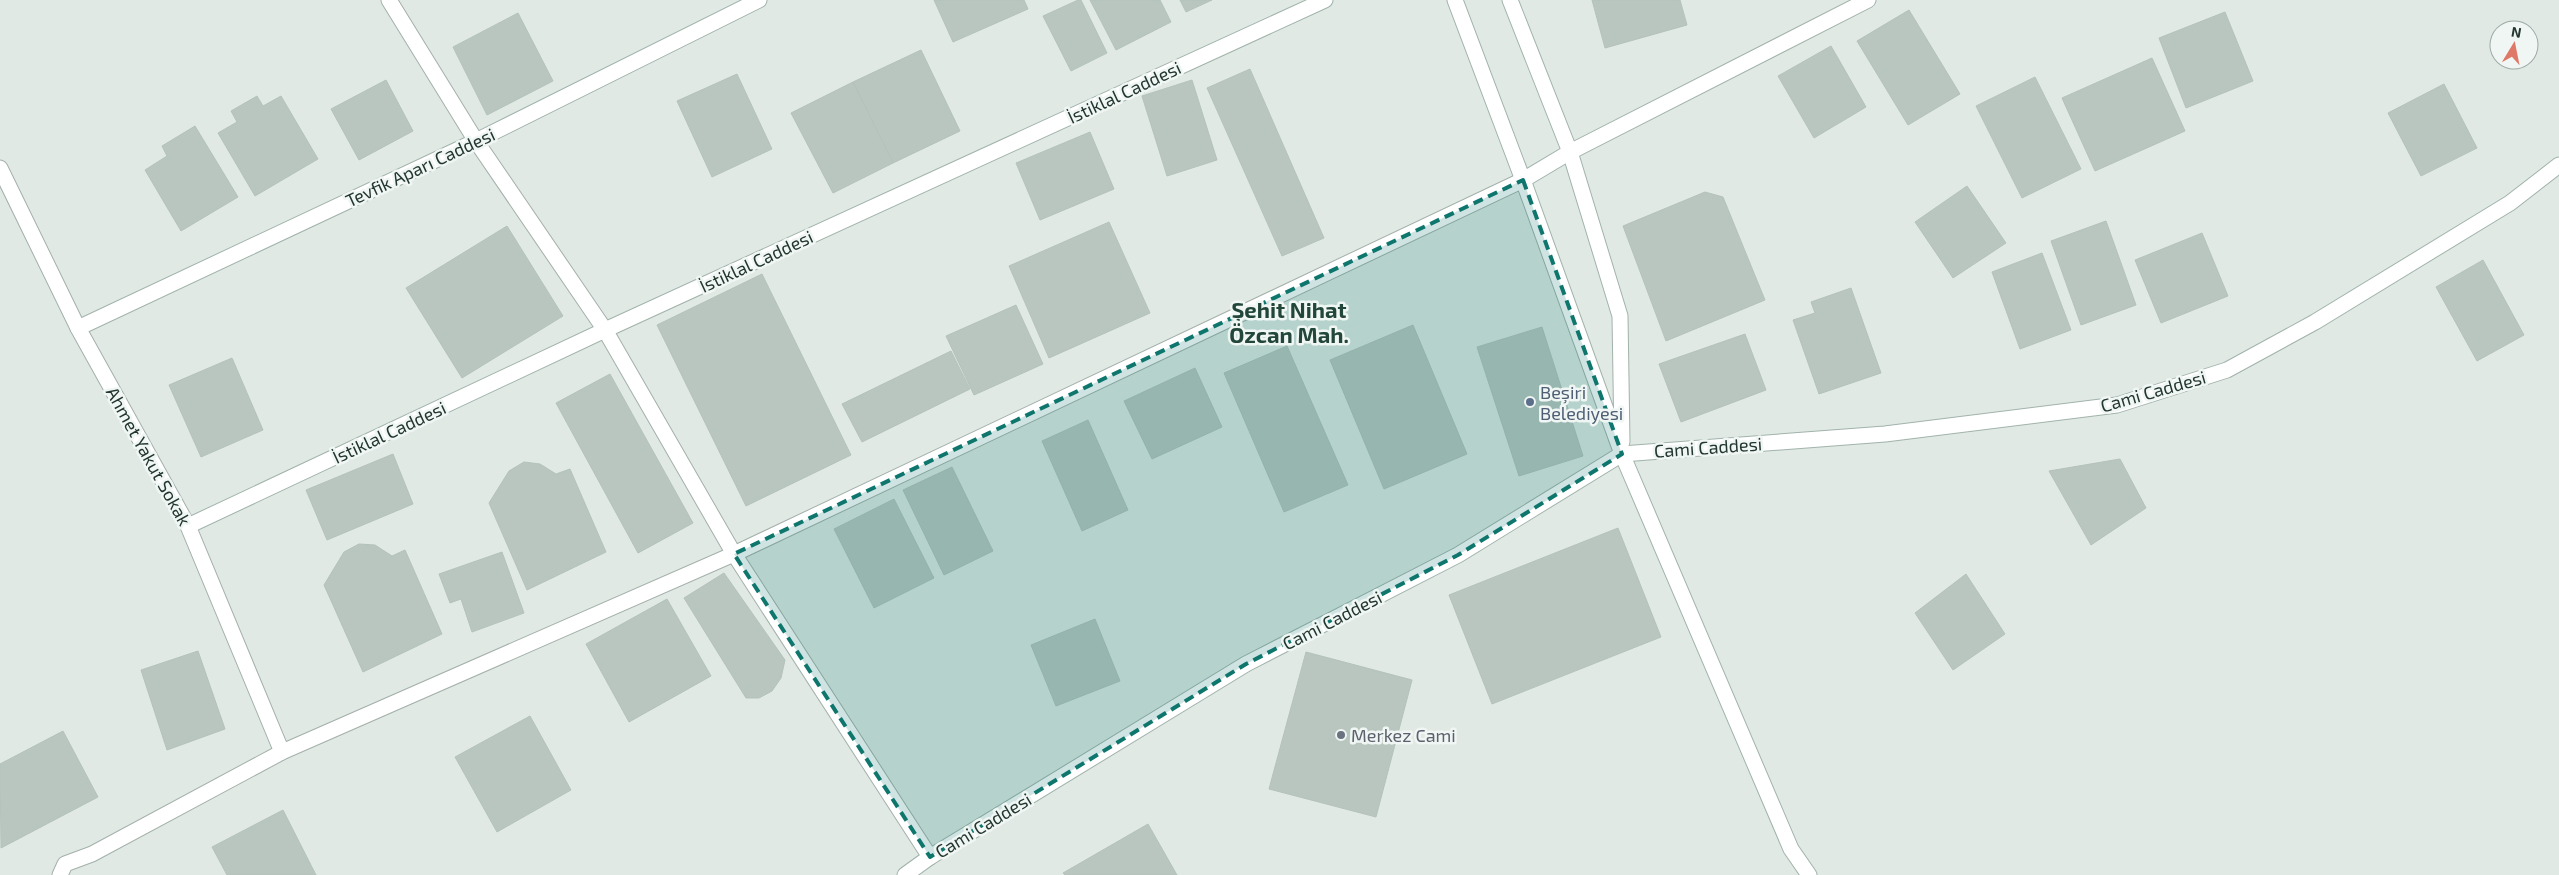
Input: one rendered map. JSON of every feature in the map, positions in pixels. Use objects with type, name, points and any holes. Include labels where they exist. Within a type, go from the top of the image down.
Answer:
[{"type":"street","points":[[389,0],[476,141],[605,330],[734,554],[930,857]]},
{"type":"street","name":"Tevfik Aparı Caddesi","points":[[78,328],[476,141],[759,0]]},
{"type":"street","name":"İstiklal Caddesi","points":[[188,526],[605,330],[1325,0]]},
{"type":"street","points":[[1455,0],[1523,180],[1622,454],[1791,849],[1809,875]]},
{"type":"street","points":[[1510,0],[1570,152],[1620,316],[1622,454]]},
{"type":"street","points":[[60,875],[65,864],[92,854],[282,752],[734,554],[1523,180],[1570,152],[1868,0]]},
{"type":"street","name":"Cami Caddesi","points":[[905,875],[930,857],[1246,664],[1458,555],[1622,454],[1885,434],[2117,406],[2227,370],[2315,322],[2510,203],[2559,165]]},
{"type":"street","name":"Ahmet Yakut Sokak","points":[[0,168],[78,328],[188,526],[282,752]]},
{"type":"highlighted area","points":[[1523,180],[1622,454],[1458,555],[1246,664],[930,857],[734,554]]},
{"type":"building","points":[[934,0],[1024,0],[1028,9],[953,42]]},
{"type":"building","points":[[1081,0],[1107,53],[1071,71],[1043,16]]},
{"type":"building","points":[[1090,0],[1160,0],[1171,22],[1116,50]]},
{"type":"building","points":[[1180,0],[1212,0],[1186,12]]},
{"type":"building","points":[[1592,0],[1680,0],[1687,25],[1605,48]]},
{"type":"building","points":[[1909,10],[1960,94],[1908,125],[1857,41]]},
{"type":"building","points":[[2225,12],[2253,81],[2186,108],[2159,38]]},
{"type":"building","points":[[518,13],[553,81],[487,115],[453,47]]},
{"type":"building","points":[[1831,46],[1866,107],[1814,138],[1778,76]]},
{"type":"building","points":[[921,50],[960,131],[893,163],[853,82]]},
{"type":"building","points":[[2152,58],[2185,131],[2095,171],[2062,98]]},
{"type":"building","points":[[1250,69],[1324,238],[1282,256],[1207,88]]},
{"type":"building","points":[[737,74],[772,149],[712,177],[677,101]]},
{"type":"building","points":[[2035,77],[2081,169],[2022,198],[1976,106]]},
{"type":"building","points":[[386,80],[413,131],[359,160],[331,109]]},
{"type":"building","points":[[1192,80],[1217,160],[1167,176],[1142,96]]},
{"type":"building","points":[[853,82],[893,163],[833,193],[791,113]]},
{"type":"building","points":[[2444,84],[2477,148],[2421,176],[2388,113]]},
{"type":"building","points":[[257,96],[263,106],[281,96],[318,159],[255,196],[218,133],[237,122],[231,111]]},
{"type":"building","points":[[195,126],[238,197],[181,231],[145,170],[167,156],[162,146]]},
{"type":"building","points":[[1090,132],[1114,189],[1040,220],[1016,163]]},
{"type":"building","points":[[1967,186],[2006,243],[1953,278],[1915,222]]},
{"type":"building","points":[[1705,192],[1723,197],[1765,300],[1666,341],[1623,226]]},
{"type":"building","points":[[2106,221],[2136,305],[2081,325],[2051,241]]},
{"type":"building","points":[[1109,222],[1150,313],[1049,358],[1009,266]]},
{"type":"building","points":[[507,226],[563,316],[462,378],[406,288]]},
{"type":"building","points":[[2202,233],[2228,296],[2161,323],[2135,260]]},
{"type":"building","points":[[2042,253],[2071,330],[2020,349],[1992,272]]},
{"type":"building","points":[[2483,260],[2524,335],[2477,361],[2436,287]]},
{"type":"building","points":[[762,274],[851,455],[746,506],[657,325]]},
{"type":"building","points":[[1851,288],[1881,373],[1819,394],[1793,320],[1815,313],[1811,302]]},
{"type":"building","points":[[1016,305],[1043,364],[974,395],[946,336]]},
{"type":"building","points":[[1413,325],[1467,454],[1384,489],[1330,360]]},
{"type":"building","name":"Beşiri Belediyesi","points":[[1542,327],[1583,456],[1519,476],[1477,347]]},
{"type":"building","points":[[1745,334],[1766,390],[1681,422],[1659,364]]},
{"type":"building","points":[[1287,346],[1348,485],[1284,512],[1224,373]]},
{"type":"building","points":[[951,351],[970,389],[862,442],[842,404]]},
{"type":"building","points":[[232,358],[263,430],[201,457],[169,385]]},
{"type":"building","points":[[1195,368],[1222,427],[1152,459],[1124,401]]},
{"type":"building","points":[[610,374],[693,523],[638,553],[556,403]]},
{"type":"building","points":[[1088,420],[1128,510],[1082,531],[1042,441]]},
{"type":"building","points":[[393,454],[413,504],[327,540],[306,490]]},
{"type":"building","points":[[2120,459],[2146,508],[2091,545],[2049,471]]},
{"type":"building","points":[[524,462],[540,464],[556,474],[570,469],[606,552],[527,590],[489,503],[509,471]]},
{"type":"building","points":[[952,467],[993,551],[944,575],[903,490]]},
{"type":"building","points":[[894,499],[934,578],[874,608],[834,529]]},
{"type":"building","points":[[1618,528],[1661,637],[1492,704],[1449,595]]},
{"type":"building","points":[[359,544],[375,545],[392,556],[405,550],[442,634],[363,672],[324,585],[344,552]]},
{"type":"building","points":[[502,552],[524,613],[472,632],[461,599],[450,603],[439,574]]},
{"type":"building","points":[[724,573],[785,660],[781,678],[772,691],[759,698],[746,698],[684,598]]},
{"type":"building","points":[[1966,574],[2005,634],[1953,670],[1915,613]]},
{"type":"building","points":[[667,599],[711,676],[629,722],[586,644]]},
{"type":"building","points":[[1095,619],[1120,681],[1056,706],[1031,645]]},
{"type":"building","points":[[198,651],[225,729],[167,750],[141,670]]},
{"type":"building","name":"Merkez Cami","points":[[1306,652],[1412,680],[1376,817],[1269,789]]},
{"type":"building","points":[[530,716],[571,790],[497,832],[455,757]]},
{"type":"building","points":[[63,731],[98,797],[1,848],[0,764]]},
{"type":"building","points":[[283,810],[316,875],[227,875],[212,847]]},
{"type":"building","points":[[1148,824],[1177,875],[1065,875],[1063,873]]},
{"type":"place","name":"Beşiri Belediyesi","points":[[1530,402]]},
{"type":"place","name":"Merkez Cami","points":[[1341,735]]},
{"type":"district","name":"Şehit Nihat Özcan Mah.","points":[[1289,322]]}]
